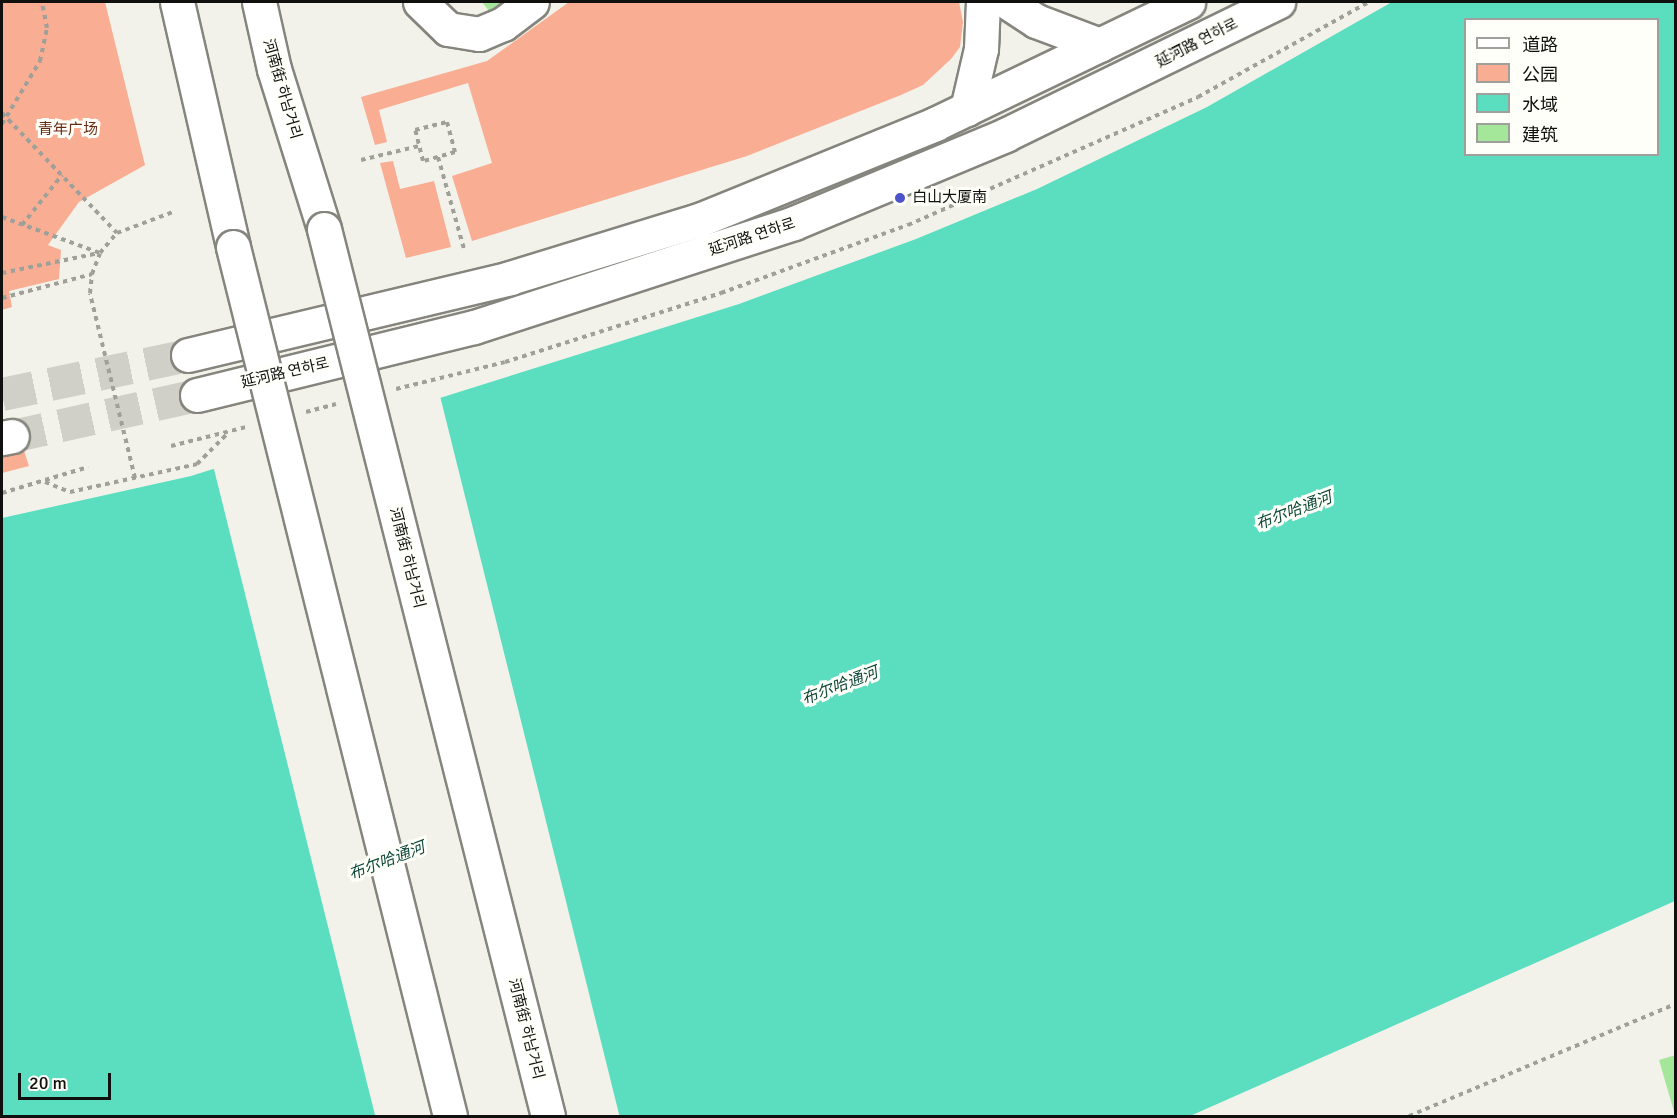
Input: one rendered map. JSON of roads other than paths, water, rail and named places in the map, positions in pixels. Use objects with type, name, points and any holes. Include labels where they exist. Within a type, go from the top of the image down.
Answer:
[{"type":"main road","points":[[177,2],[233,247],[450,1116]]},
{"type":"main road","name":"河南街 하남거리","points":[[259,2],[274,69],[324,229],[548,1116]]},
{"type":"main road","points":[[420,2],[448,29],[479,34],[503,24],[532,2]]},
{"type":"main road","points":[[967,109],[981,49],[983,2]]},
{"type":"main road","points":[[1007,2],[1036,21],[1100,45]]},
{"type":"main road","points":[[188,355],[510,278],[676,227],[824,173],[967,109],[1188,2]]},
{"type":"main road","name":"延河路 연하로","points":[[197,394],[474,327],[794,223],[1024,127],[1278,2]]},
{"type":"water","name":"布尔哈通河","points":[[1392,2],[1675,2],[1675,901],[1190,1116],[2,1116],[2,518],[191,476],[739,304],[916,239],[1037,189],[1207,107]]},
{"type":"tunnel","points":[[2,394],[188,355]]},
{"type":"tunnel","points":[[12,436],[197,395]]},
{"type":"place","name":"白山大厦南","points":[[900,198]]},
{"type":"park label","name":"青年广场","points":[[68,130]]}]
